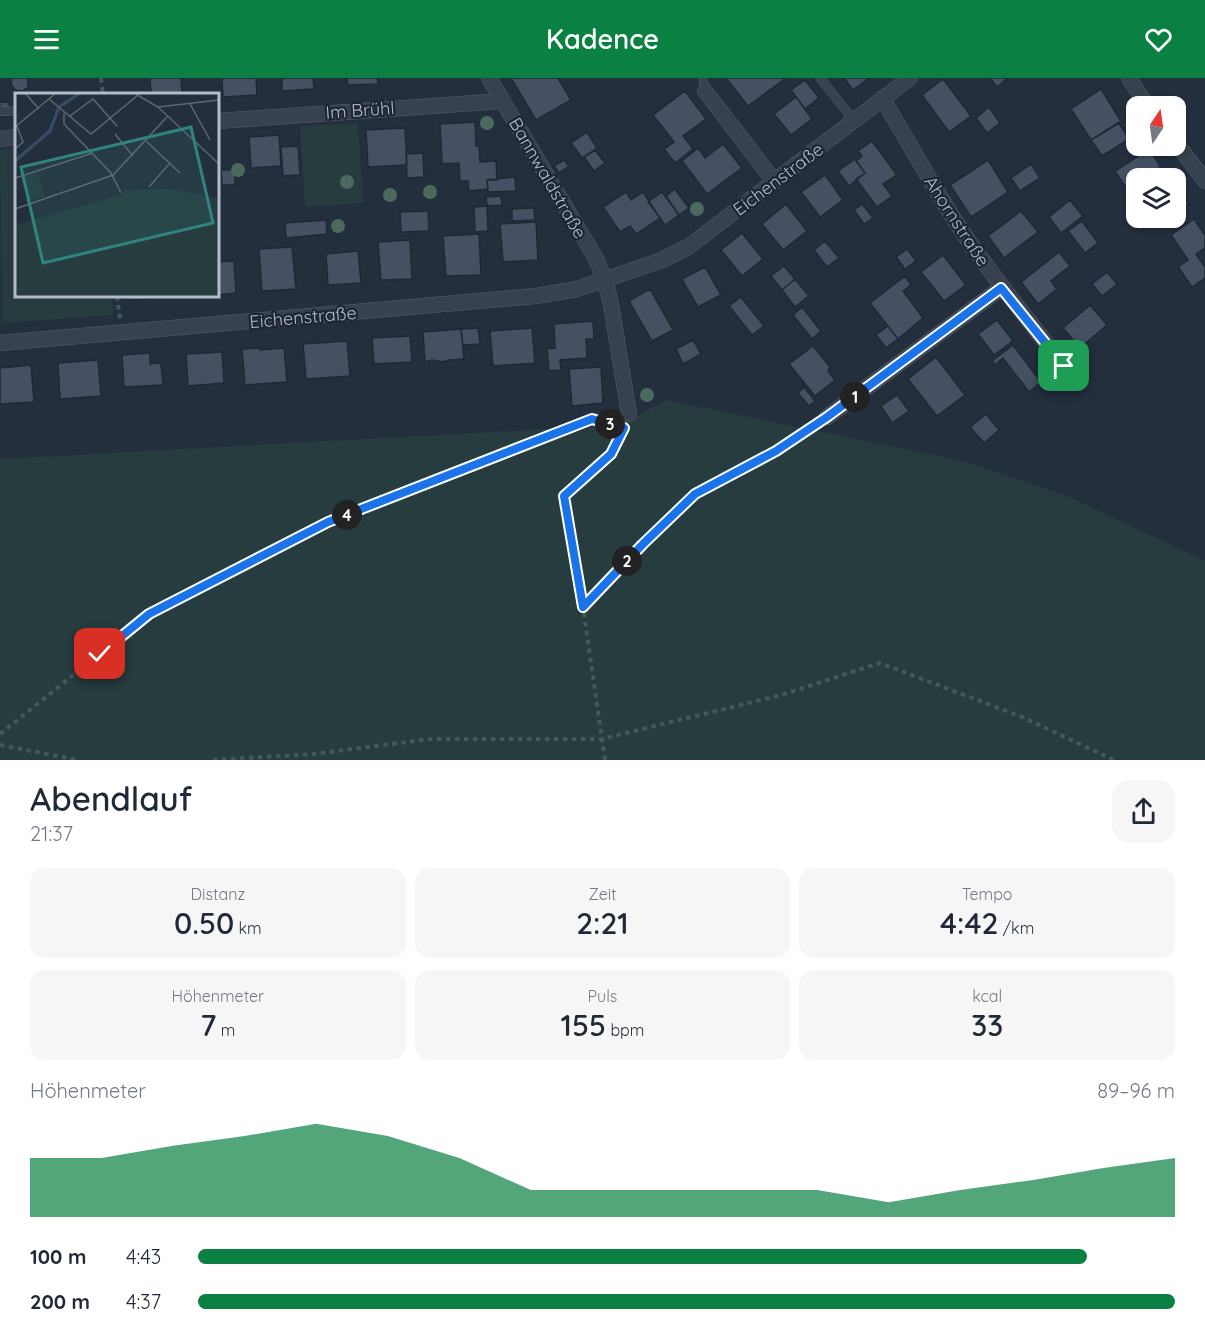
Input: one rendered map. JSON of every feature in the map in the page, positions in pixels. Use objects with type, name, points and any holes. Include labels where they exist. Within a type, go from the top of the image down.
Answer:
[{"type":"street","name":"Bannwaldstraße","points":[[489,78],[594,257],[605,280]]},
{"type":"street","name":"Eichenstraße","points":[[0,343],[536,296],[577,289],[662,260],[688,247],[910,78]]},
{"type":"street","points":[[1129,78],[1141,96]]},
{"type":"street","points":[[704,84],[774,181]]},
{"type":"street","name":"Ahornstraße","points":[[882,98],[925,174],[1001,288],[1064,366]]},
{"type":"street","name":"Im Brühl","points":[[219,121],[503,101]]},
{"type":"street","points":[[0,139],[15,137]]},
{"type":"street","points":[[1186,156],[1205,181]]},
{"type":"street","points":[[605,280],[629,414]]},
{"type":"street","points":[[827,417],[1001,288]]},
{"type":"lane","points":[[820,78],[854,121]]},
{"type":"path","points":[[101,78],[103,93]]},
{"type":"path","points":[[0,734],[149,614],[328,522],[592,419],[629,414]]},
{"type":"path","points":[[583,607],[695,494],[776,451],[827,417]]},
{"type":"path","points":[[592,419],[624,428],[611,454],[564,496],[605,760]]},
{"type":"path","points":[[213,760],[314,754],[430,738],[602,739],[781,695],[880,663],[1022,717],[1114,760]]},
{"type":"path","points":[[0,745],[78,760]]},
{"type":"green space","points":[[358,123],[363,203],[305,207],[300,126]]},
{"type":"green space","points":[[15,148],[15,297],[112,297],[113,315],[2,323],[0,150]]},
{"type":"green space","points":[[666,400],[964,461],[1072,498],[1205,561],[1205,760],[0,760],[0,459],[622,425]]},
{"type":"building","points":[[12,78],[28,78],[28,87],[22,91],[15,90],[11,84]]},
{"type":"building","points":[[150,78],[181,78],[182,93],[151,93]]},
{"type":"building","points":[[222,78],[256,78],[257,95],[223,97]]},
{"type":"building","points":[[282,78],[313,78],[314,89],[282,91]]},
{"type":"building","points":[[347,78],[378,78],[378,84],[348,85]]},
{"type":"building","points":[[511,78],[558,78],[571,100],[536,120]]},
{"type":"building","points":[[726,78],[786,78],[748,106]]},
{"type":"building","points":[[844,78],[869,78],[853,90]]},
{"type":"building","points":[[990,78],[1008,78],[997,87]]},
{"type":"building","points":[[943,79],[971,116],[949,132],[922,95]]},
{"type":"building","points":[[805,80],[819,98],[805,109],[791,90]]},
{"type":"building","points":[[1101,89],[1121,121],[1091,140],[1071,109]]},
{"type":"building","points":[[685,91],[706,119],[683,136],[693,149],[675,163],[664,149],[674,142],[653,115]]},
{"type":"building","points":[[796,97],[812,119],[791,135],[774,114]]},
{"type":"building","points":[[0,102],[9,102],[10,116],[0,117]]},
{"type":"building","points":[[989,107],[1000,123],[987,133],[976,118]]},
{"type":"building","points":[[475,122],[476,146],[479,146],[480,162],[496,161],[497,180],[487,180],[488,189],[469,191],[468,181],[460,181],[459,163],[442,164],[440,124]]},
{"type":"building","points":[[1119,123],[1126,134],[1126,141],[1102,156],[1091,140]]},
{"type":"building","points":[[405,128],[407,165],[368,167],[366,130]]},
{"type":"building","points":[[587,132],[597,148],[582,158],[571,143]]},
{"type":"building","points":[[279,135],[281,166],[251,168],[249,137]]},
{"type":"building","points":[[872,141],[897,175],[883,184],[892,196],[877,207],[856,179],[865,173],[856,161],[862,156],[858,151]]},
{"type":"building","points":[[723,144],[742,168],[707,194],[682,161],[698,148],[705,158]]},
{"type":"building","points":[[298,146],[300,175],[283,176],[281,147]]},
{"type":"building","points":[[595,150],[605,163],[594,171],[584,157]]},
{"type":"building","points":[[423,153],[424,177],[407,178],[406,154]]},
{"type":"building","points":[[1138,156],[1154,156],[1161,167],[1126,168],[1126,188],[1115,171]]},
{"type":"building","points":[[855,159],[865,173],[849,186],[838,171]]},
{"type":"building","points":[[564,160],[569,166],[559,173],[554,166]]},
{"type":"building","points":[[988,160],[1008,192],[971,217],[950,185]]},
{"type":"building","points":[[1031,164],[1040,178],[1020,191],[1011,178]]},
{"type":"building","points":[[221,170],[235,170],[235,185],[222,185]]},
{"type":"building","points":[[825,175],[843,200],[820,217],[801,192]]},
{"type":"building","points":[[515,177],[516,191],[488,192],[487,180]]},
{"type":"building","points":[[675,189],[689,208],[679,215],[666,196]]},
{"type":"building","points":[[626,192],[631,200],[643,192],[660,218],[636,234],[630,226],[620,232],[603,207]]},
{"type":"building","points":[[662,192],[679,215],[665,225],[648,202]]},
{"type":"building","points":[[501,196],[502,205],[487,206],[486,197]]},
{"type":"building","points":[[1070,200],[1083,216],[1061,233],[1049,217]]},
{"type":"building","points":[[786,204],[807,231],[783,250],[762,224]]},
{"type":"building","points":[[862,204],[873,218],[864,224],[854,210]]},
{"type":"building","points":[[487,206],[488,231],[475,232],[474,207]]},
{"type":"building","points":[[534,208],[535,220],[512,221],[512,209]]},
{"type":"building","points":[[428,211],[429,231],[401,232],[400,212]]},
{"type":"building","points":[[1021,211],[1038,232],[1004,258],[988,236]]},
{"type":"building","points":[[1194,219],[1205,235],[1205,248],[1196,254],[1205,267],[1205,278],[1192,287],[1178,267],[1188,260],[1171,235],[1181,228],[1186,228],[1186,225]]},
{"type":"building","points":[[326,220],[327,234],[286,238],[285,223]]},
{"type":"building","points":[[1082,221],[1098,243],[1085,253],[1068,231]]},
{"type":"building","points":[[536,222],[538,260],[503,262],[500,224]]},
{"type":"building","points":[[742,233],[763,259],[742,276],[721,250]]},
{"type":"building","points":[[479,234],[481,275],[446,276],[443,236]]},
{"type":"building","points":[[410,240],[412,279],[381,280],[378,242]]},
{"type":"building","points":[[825,241],[839,258],[827,267],[814,250]]},
{"type":"building","points":[[292,247],[296,289],[262,291],[259,249]]},
{"type":"building","points":[[907,249],[916,261],[905,269],[896,257]]},
{"type":"building","points":[[358,251],[361,283],[328,285],[326,254]]},
{"type":"building","points":[[1059,252],[1070,266],[1051,281],[1057,289],[1038,304],[1021,282]]},
{"type":"building","points":[[943,255],[966,285],[944,301],[921,272]]},
{"type":"building","points":[[234,261],[236,293],[219,295],[219,262]]},
{"type":"building","points":[[784,266],[795,279],[782,290],[771,276]]},
{"type":"building","points":[[705,267],[721,295],[698,307],[682,279]]},
{"type":"building","points":[[1107,272],[1117,284],[1102,296],[1092,284]]},
{"type":"building","points":[[905,276],[911,285],[903,291],[923,318],[898,339],[870,303]]},
{"type":"building","points":[[795,279],[809,296],[795,307],[782,290]]},
{"type":"building","points":[[650,289],[673,330],[652,341],[629,301]]},
{"type":"building","points":[[130,297],[151,297],[151,299],[130,300]]},
{"type":"building","points":[[741,297],[764,326],[752,335],[729,306]]},
{"type":"building","points":[[1090,305],[1107,325],[1080,348],[1063,328]]},
{"type":"building","points":[[802,307],[821,331],[812,339],[793,315]]},
{"type":"building","points":[[997,320],[1013,341],[994,355],[978,334]]},
{"type":"building","points":[[593,321],[594,339],[586,339],[587,358],[560,360],[561,370],[549,371],[547,349],[555,348],[554,324]]},
{"type":"building","points":[[888,326],[898,339],[886,348],[876,335]]},
{"type":"building","points":[[478,328],[480,344],[463,345],[461,329]]},
{"type":"building","points":[[532,328],[535,363],[493,366],[490,331]]},
{"type":"building","points":[[461,329],[464,359],[425,362],[423,332]]},
{"type":"building","points":[[410,336],[412,362],[374,364],[372,338]]},
{"type":"building","points":[[693,340],[701,354],[683,364],[676,349]]},
{"type":"building","points":[[347,341],[350,376],[306,379],[303,344]]},
{"type":"building","points":[[1013,345],[1041,382],[1029,392],[1003,358],[995,365],[992,361]]},
{"type":"building","points":[[813,346],[830,367],[828,371],[835,380],[815,396],[789,364]]},
{"type":"building","points":[[259,348],[260,350],[284,348],[287,382],[245,385],[242,349]]},
{"type":"building","points":[[222,352],[224,383],[188,386],[186,354]]},
{"type":"building","points":[[150,353],[150,364],[161,363],[163,385],[124,387],[122,355]]},
{"type":"building","points":[[936,357],[965,395],[937,416],[908,379]]},
{"type":"building","points":[[98,360],[101,396],[60,399],[58,363]]},
{"type":"building","points":[[31,365],[34,402],[0,404],[0,368]]},
{"type":"building","points":[[601,367],[603,403],[572,406],[569,369]]},
{"type":"building","points":[[804,387],[815,401],[809,406],[798,393]]},
{"type":"building","points":[[897,395],[909,411],[892,423],[881,406]]},
{"type":"building","points":[[986,414],[999,430],[984,443],[970,427]]},
{"type":"route","points":[[100,654],[149,614],[328,522],[592,419],[624,428],[611,454],[564,496],[583,607],[695,494],[776,451],[827,417],[1001,288],[1064,366]]}]
